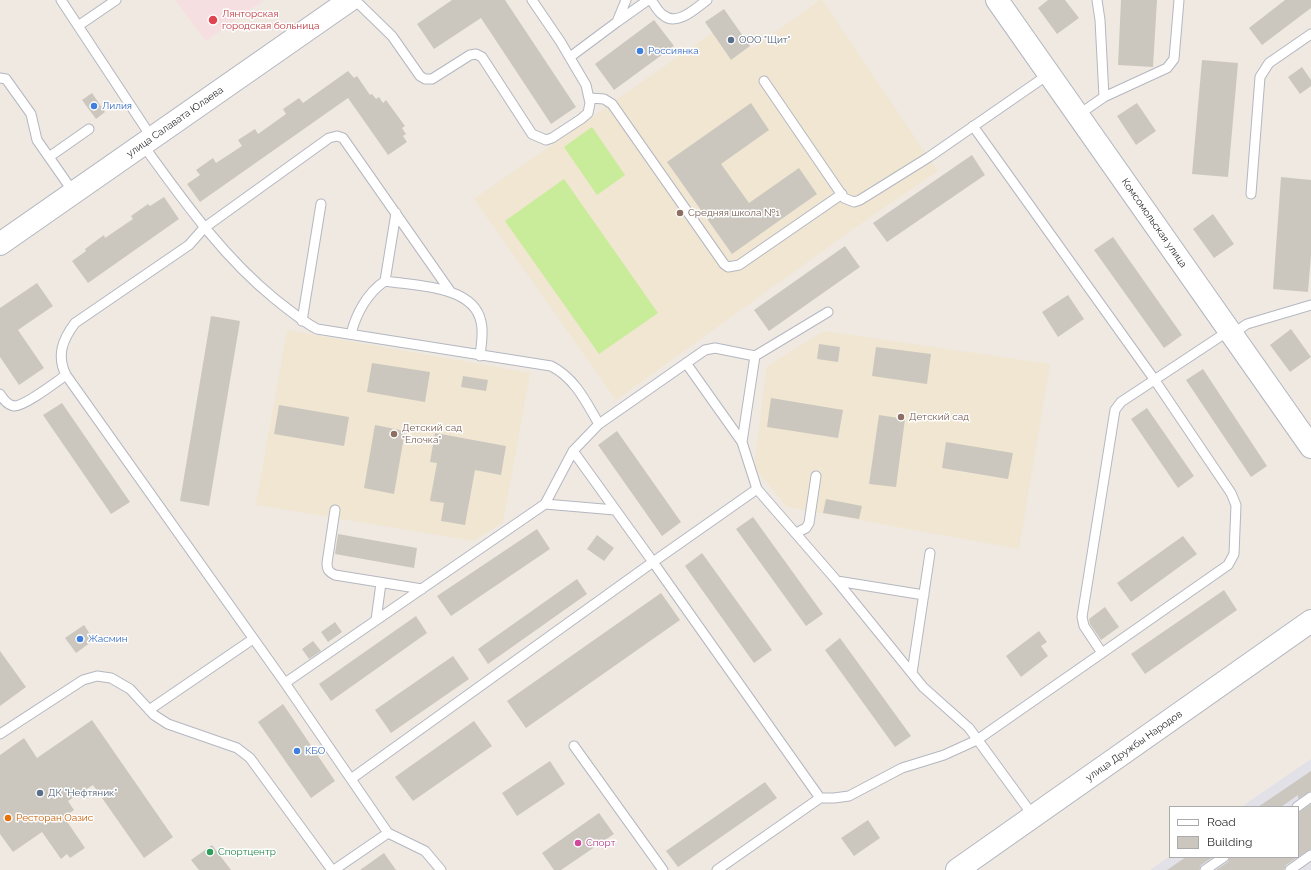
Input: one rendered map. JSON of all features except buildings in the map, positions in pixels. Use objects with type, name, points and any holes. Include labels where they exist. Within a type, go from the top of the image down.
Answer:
[{"type":"street","name":"улица Салавата Юлаева","points":[[0,244],[350,0]]},
{"type":"street","name":"Комсомольская улица","points":[[997,0],[1311,446]]},
{"type":"street","name":"улица Дружбы Народов","points":[[957,870],[1311,621]]},
{"type":"lane","points":[[60,0],[78,26],[148,141],[204,228],[253,281],[302,321],[317,329],[480,356],[552,366],[562,372],[575,386],[599,424]]},
{"type":"lane","points":[[78,26],[116,0]]},
{"type":"lane","points":[[355,0],[392,36],[420,76],[425,79],[432,79],[470,55],[476,54],[482,57],[532,134],[538,138],[546,140],[552,138],[588,113],[590,98],[586,85],[570,57],[532,0]]},
{"type":"lane","points":[[617,22],[626,0]]},
{"type":"lane","points":[[570,57],[617,22],[650,0],[663,15],[670,19],[685,16],[707,0]]},
{"type":"lane","points":[[1097,0],[1100,20],[1104,97]]},
{"type":"lane","points":[[1078,115],[1104,97],[1167,68],[1172,64],[1174,59],[1179,0]]},
{"type":"lane","points":[[1251,194],[1260,77],[1269,63],[1311,34]]},
{"type":"lane","points":[[764,81],[848,201],[860,200],[929,157],[1049,74]]},
{"type":"lane","points":[[0,78],[6,79],[31,114],[37,140],[74,193]]},
{"type":"lane","points":[[590,98],[604,99],[612,104],[724,264],[728,267],[739,265],[842,194]]},
{"type":"lane","points":[[717,870],[820,798],[849,796],[902,768],[944,755],[977,740],[1228,565],[1234,554],[1236,505],[1231,493],[1154,379],[973,126]]},
{"type":"lane","points":[[49,157],[89,129]]},
{"type":"lane","points":[[440,870],[425,851],[388,833],[285,683],[66,375],[61,366],[60,353],[67,334],[75,323],[189,246],[204,228],[329,138],[337,136],[343,138],[450,291]]},
{"type":"lane","points":[[302,321],[321,204]]},
{"type":"lane","points":[[385,281],[396,213]]},
{"type":"lane","points":[[351,334],[360,309],[377,286],[385,281],[450,291],[464,297],[476,310],[481,320],[483,330],[480,356]]},
{"type":"lane","points":[[1102,653],[1084,626],[1082,617],[1116,410],[1121,402],[1154,379],[1231,332],[1247,324],[1311,305]]},
{"type":"lane","points":[[285,683],[545,504],[573,451],[599,424],[705,350],[715,348],[755,356],[828,312]]},
{"type":"lane","points":[[742,442],[755,356]]},
{"type":"lane","points":[[686,364],[742,442],[757,489],[838,581],[923,687],[969,728],[1034,817]]},
{"type":"lane","points":[[0,394],[9,404],[16,406],[24,403],[66,375]]},
{"type":"lane","points":[[573,451],[820,798]]},
{"type":"lane","points":[[796,533],[806,528],[809,523],[816,476]]},
{"type":"lane","points":[[351,779],[757,489]]},
{"type":"lane","points":[[545,504],[615,510]]},
{"type":"lane","points":[[335,510],[327,569],[335,575],[422,589]]},
{"type":"lane","points":[[912,673],[930,553]]},
{"type":"lane","points":[[838,581],[924,595]]},
{"type":"lane","points":[[376,620],[381,582]]},
{"type":"lane","points":[[149,710],[253,639]]},
{"type":"lane","points":[[0,734],[83,680],[97,676],[111,678],[130,689],[149,710],[168,724],[237,748],[250,758],[333,870],[388,833]]},
{"type":"lane","points":[[574,746],[663,870]]},
{"type":"lane","points":[[1298,806],[1311,797]]},
{"type":"lane","points":[[1290,870],[1311,855]]},
{"type":"lane","points":[[1205,870],[1223,858]]},
{"type":"shaded area","name":"Лянторская городская больница","points":[[175,0],[264,0],[206,41]]},
{"type":"shaded area","name":"Средняя школа №1","points":[[822,0],[938,171],[856,227],[616,400],[474,199],[712,33],[731,60],[750,46],[752,49]]},
{"type":"shaded area","name":"Детский сад \"Елочка\"","points":[[287,330],[530,373],[503,522],[473,541],[256,505]]},
{"type":"shaded area","name":"Детский сад","points":[[824,331],[1050,364],[1019,549],[787,507],[754,467],[767,366]]},
{"type":"shaded area","points":[[1311,759],[1311,870],[1150,870],[1169,857],[1169,858],[1299,858],[1299,806],[1242,806]]},
{"type":"green space","points":[[592,127],[625,175],[597,195],[564,147]]},
{"type":"green space","points":[[564,179],[658,313],[599,354],[505,221]]},
{"type":"place","name":"Лянторская городская больница","points":[[213,20]]},
{"type":"place","name":"ООО \"Щит\"","points":[[731,40]]},
{"type":"place","name":"Россиянка","points":[[640,51]]},
{"type":"place","name":"Лилия","points":[[94,106]]},
{"type":"place","name":"Средняя школа №1","points":[[680,213]]},
{"type":"place","name":"Детский сад","points":[[901,417]]},
{"type":"place","name":"Детский сад \"Елочка\"","points":[[394,434]]},
{"type":"place","name":"Жасмин","points":[[80,639]]},
{"type":"place","name":"КБО","points":[[297,751]]},
{"type":"place","name":"ДК \"Нефтяник\"","points":[[40,793]]},
{"type":"place","name":"Ресторан Оазис","points":[[8,818]]},
{"type":"place","name":"Спорт","points":[[578,843]]},
{"type":"place","name":"Спортцентр","points":[[210,852]]}]
